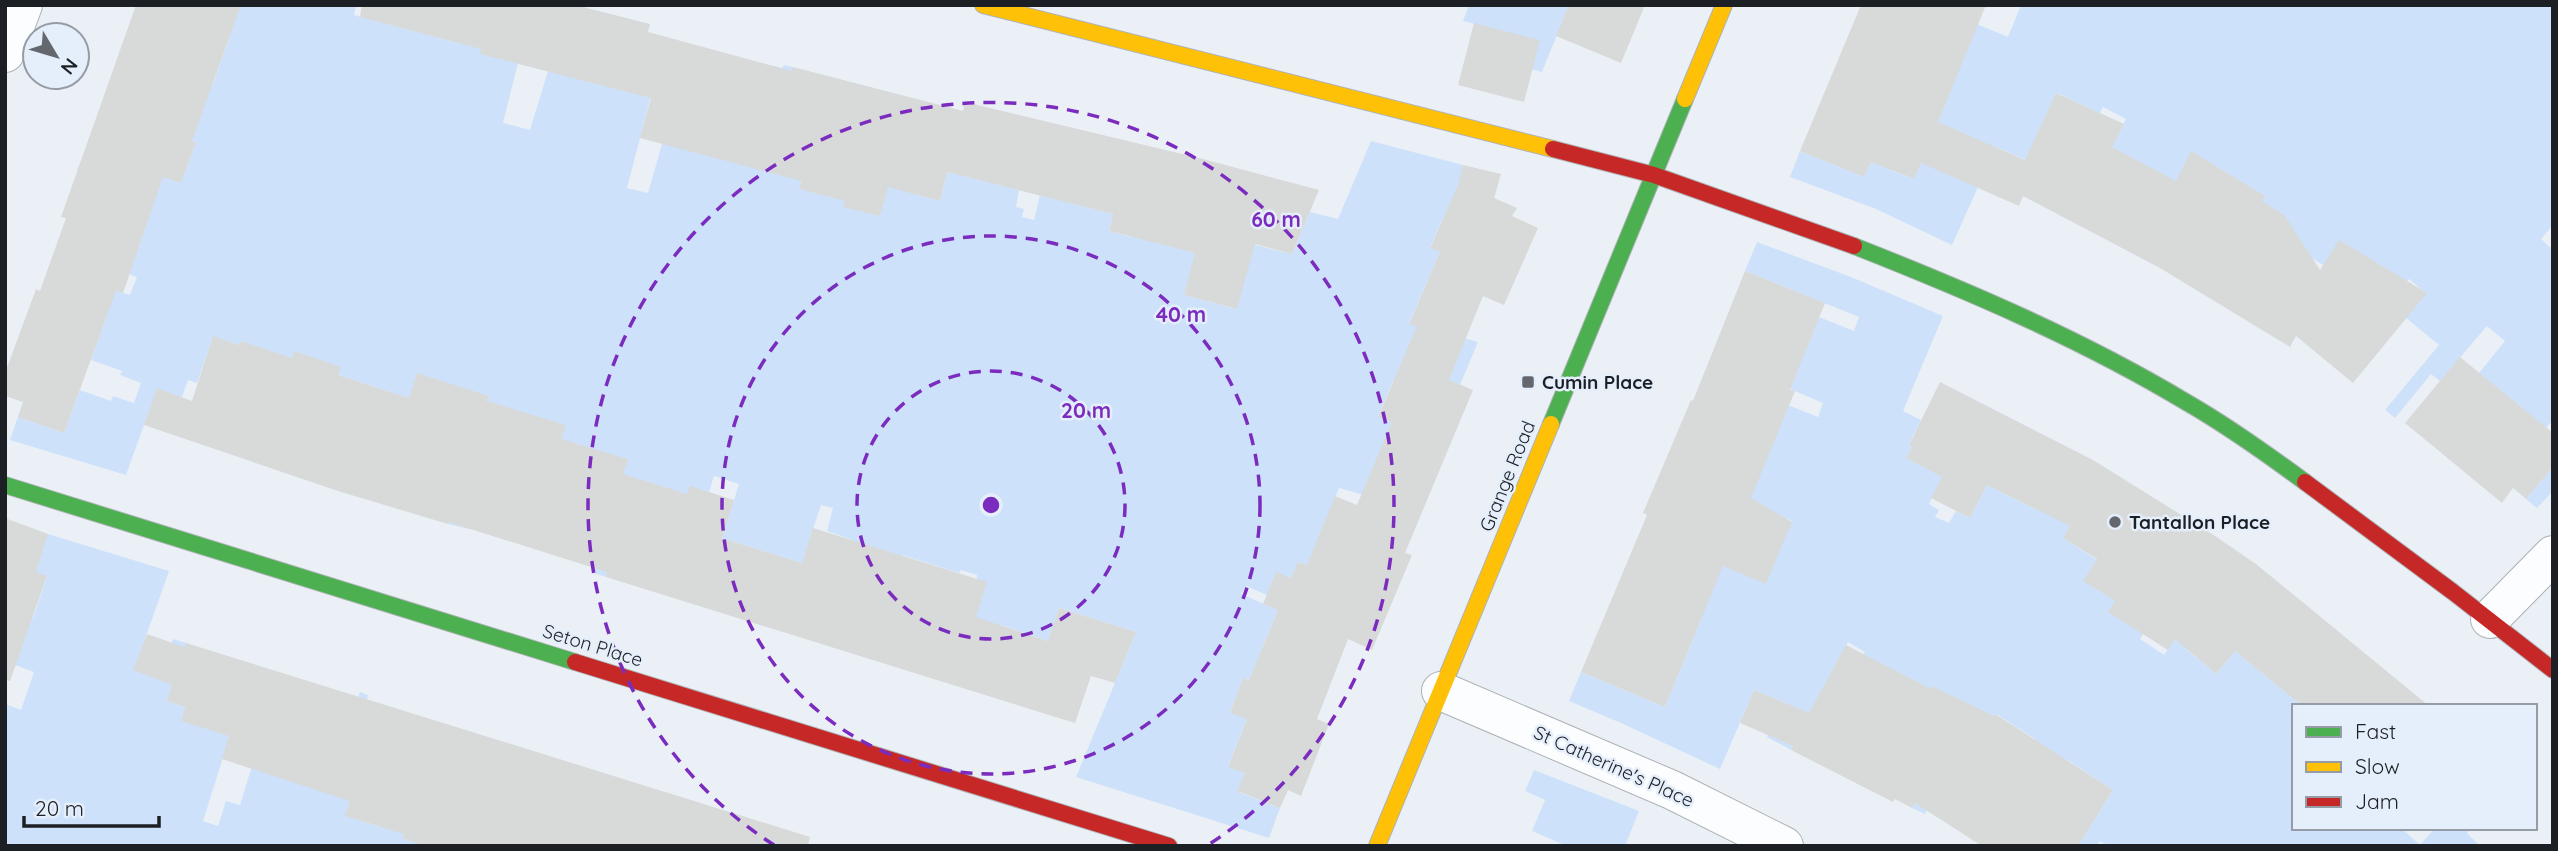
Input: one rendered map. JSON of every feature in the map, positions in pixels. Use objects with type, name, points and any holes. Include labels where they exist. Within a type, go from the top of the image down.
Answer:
[{"type":"street","points":[[5,52],[23,5]]},
{"type":"street","points":[[983,5],[1654,175],[1858,245],[1961,289],[2121,365],[2188,402],[2250,443],[2490,619],[2553,670]]},
{"type":"street","name":"Grange Road","points":[[1377,846],[1724,5]]},
{"type":"street","name":"Seton Place","points":[[5,485],[1169,846]]},
{"type":"street","points":[[2490,619],[2553,555]]},
{"type":"street","name":"St Catherine's Place","points":[[1441,691],[1672,790],[1784,846]]},
{"type":"shaded area","points":[[183,5],[356,5],[354,15],[462,44],[476,5],[518,63],[503,123],[530,130],[548,71],[651,96],[627,188],[648,193],[662,144],[757,129],[774,66],[793,67],[805,164],[799,189],[824,195],[893,167],[915,194],[940,201],[947,172],[1019,190],[1016,207],[1024,209],[1022,217],[1034,220],[1040,195],[1113,214],[1109,231],[1131,237],[1204,231],[1184,295],[1236,309],[1247,271],[1251,244],[1292,254],[1310,212],[1338,219],[1371,141],[1463,165],[1460,180],[1497,189],[1490,206],[1443,218],[1430,247],[1440,252],[1409,323],[1478,342],[1460,385],[1393,381],[1378,416],[1392,422],[1422,511],[1339,488],[1322,529],[1323,572],[1299,562],[1291,578],[1276,573],[1270,588],[1284,594],[1281,601],[1246,586],[1241,594],[1278,610],[1262,648],[1258,683],[1244,678],[1230,712],[1247,719],[1228,766],[1245,773],[1238,792],[1280,808],[1269,838],[1076,777],[1136,632],[1059,608],[1048,641],[1001,625],[973,627],[977,575],[961,570],[959,573],[902,555],[890,591],[842,576],[853,540],[827,531],[833,508],[821,505],[802,563],[722,538],[739,484],[714,476],[709,492],[690,487],[677,524],[637,479],[606,577],[593,573],[627,459],[560,443],[565,425],[489,467],[469,529],[448,524],[489,396],[409,398],[338,375],[340,367],[294,352],[286,377],[241,341],[239,345],[213,337],[197,383],[188,380],[178,408],[153,400],[126,475],[10,440],[18,417],[64,433],[80,390],[111,401],[113,396],[134,403],[141,383],[120,375],[122,371],[91,360],[107,315],[108,288],[130,295],[137,277],[110,267],[118,246],[137,252],[145,229],[126,221],[133,190],[77,170],[81,161],[120,175],[145,170],[181,183],[196,142],[160,129],[177,71],[213,84],[234,24]]},
{"type":"shaded area","points":[[1469,5],[1569,5],[1542,72],[1496,59],[1503,31],[1463,21]]},
{"type":"shaded area","points":[[2021,5],[2553,5],[2553,225],[2541,239],[2553,250],[2553,420],[2546,428],[2479,373],[2505,341],[2487,326],[2440,381],[2431,374],[2395,418],[2385,410],[2439,345],[2406,318],[2426,293],[2409,279],[2380,314],[2323,265],[2250,220],[2265,196],[2191,152],[2177,182],[2109,146],[2126,119],[2103,107],[2082,147],[2076,142],[2091,109],[2057,93],[2026,160],[1996,147],[1952,245],[1876,209],[1790,177],[1800,151],[1864,177],[1874,156],[1899,146],[1890,170],[1914,179],[1952,87],[1953,14],[2008,37]]},
{"type":"shaded area","points":[[1757,242],[1851,277],[1943,316],[1903,411],[1921,420],[1909,444],[1912,447],[1906,458],[1927,469],[1958,470],[1940,481],[1929,504],[1939,510],[1935,517],[1949,523],[1956,511],[1970,518],[1987,485],[2037,510],[2050,484],[2081,509],[2063,538],[2164,603],[2140,639],[2164,655],[2213,581],[2224,593],[2184,647],[2216,674],[2235,651],[2300,704],[2292,704],[2290,733],[2292,830],[2403,830],[2420,845],[2433,830],[2469,830],[2467,833],[2480,846],[2108,846],[2100,841],[2097,846],[2078,846],[2113,790],[2066,759],[2060,768],[2017,768],[2035,739],[1996,714],[1935,809],[1929,806],[1925,814],[1912,808],[1929,775],[1914,721],[1847,686],[1865,652],[1848,642],[1791,750],[1767,737],[1783,702],[1754,690],[1720,769],[1569,701],[1581,672],[1665,707],[1702,617],[1672,604],[1720,564],[1766,583],[1792,521],[1731,495],[1776,435],[1693,401],[1705,372],[1818,417],[1823,403],[1790,389],[1819,317],[1854,331],[1859,317],[1745,271]]},
{"type":"shaded area","points":[[2553,467],[2553,491],[2537,508],[2526,499]]},
{"type":"shaded area","points":[[48,534],[169,571],[134,670],[158,679],[173,639],[186,643],[167,701],[185,707],[181,721],[234,723],[203,821],[218,826],[226,801],[240,805],[252,766],[345,742],[360,692],[368,695],[367,700],[380,704],[346,816],[380,827],[388,805],[405,830],[403,839],[426,846],[5,846],[5,704],[21,710],[34,672],[7,662],[5,609],[33,618],[47,577],[13,564],[45,542]]},
{"type":"shaded area","points":[[1534,770],[1639,811],[1625,846],[1567,846],[1532,831],[1545,800],[1525,791]]},
{"type":"building","points":[[136,5],[241,5],[192,141],[196,142],[181,183],[163,177],[123,293],[116,291],[64,433],[18,417],[23,402],[5,396],[5,373],[36,289],[40,291],[66,218],[61,217]]},
{"type":"building","points":[[362,5],[575,5],[650,24],[648,32],[792,71],[793,67],[963,111],[965,102],[1319,190],[1292,254],[1255,244],[1237,309],[1184,295],[1195,253],[1109,231],[1113,214],[947,172],[940,201],[888,187],[880,216],[843,207],[845,201],[799,189],[801,181],[640,138],[651,98],[480,54],[481,49],[360,17]]},
{"type":"building","points":[[1569,5],[1645,5],[1621,63],[1556,36]]},
{"type":"building","points":[[1861,5],[1986,5],[1938,122],[2025,160],[2056,93],[2124,124],[2112,147],[2176,181],[2191,151],[2265,196],[2262,201],[2285,216],[2320,270],[2339,240],[2427,293],[2353,383],[2296,336],[2290,347],[2160,268],[2023,196],[2019,206],[1921,163],[1914,179],[1871,162],[1864,177],[1800,151]]},
{"type":"building","points":[[1474,23],[1540,40],[1524,102],[1458,85]]},
{"type":"building","points":[[1463,165],[1501,174],[1494,198],[1517,208],[1512,216],[1538,228],[1504,305],[1483,296],[1449,380],[1473,390],[1405,553],[1412,555],[1372,650],[1348,639],[1317,719],[1329,724],[1301,796],[1288,790],[1280,808],[1237,791],[1245,773],[1228,767],[1247,719],[1230,713],[1243,678],[1249,680],[1278,610],[1263,604],[1276,572],[1291,578],[1298,562],[1307,565],[1335,496],[1357,505],[1392,422],[1378,417],[1417,326],[1409,324],[1440,252],[1430,248],[1458,185]]},
{"type":"building","points":[[1745,271],[1825,303],[1790,390],[1795,391],[1751,498],[1792,522],[1766,584],[1723,566],[1665,707],[1581,672],[1647,515],[1643,513],[1691,400],[1693,401]]},
{"type":"building","points":[[213,336],[239,345],[241,341],[292,358],[294,351],[341,367],[338,375],[409,398],[417,373],[489,396],[487,401],[566,425],[561,439],[628,459],[623,474],[687,494],[690,486],[734,500],[722,538],[802,563],[813,528],[987,582],[976,617],[1048,641],[1059,608],[1136,632],[1115,683],[1091,676],[1075,723],[606,577],[607,572],[338,491],[144,425],[157,388],[192,401]]},
{"type":"building","points":[[2460,357],[2553,433],[2553,467],[2526,499],[2513,488],[2502,503],[2405,423]]},
{"type":"building","points":[[1940,382],[2093,460],[2215,536],[2256,564],[2427,704],[2300,704],[2235,651],[2216,674],[2175,639],[2168,650],[2108,612],[2115,601],[2083,581],[2097,559],[2063,538],[2070,526],[1987,485],[1970,518],[1931,498],[1942,477],[1906,458],[1912,447],[1909,445]]},
{"type":"building","points":[[5,518],[48,534],[36,572],[47,576],[10,681],[5,680]]},
{"type":"building","points":[[147,634],[184,647],[186,643],[810,837],[808,846],[426,846],[403,839],[404,834],[345,816],[350,801],[222,759],[229,736],[181,721],[185,707],[167,701],[172,685],[133,670]]},
{"type":"building","points":[[1846,645],[1931,689],[1932,686],[1994,716],[1995,714],[2113,790],[2078,846],[1982,846],[1915,803],[1912,808],[1895,799],[1893,802],[1791,750],[1793,746],[1740,723],[1754,690],[1809,713]]},
{"type":"traffic: fast","points":[[1551,424],[1685,99]]},
{"type":"traffic: fast","points":[[1854,246],[1939,280],[2106,357],[2217,421],[2305,482]]},
{"type":"traffic: fast","points":[[5,485],[575,662]]},
{"type":"traffic: slow","points":[[983,5],[1553,149]]},
{"type":"traffic: slow","points":[[1685,99],[1724,5]]},
{"type":"traffic: slow","points":[[1377,846],[1551,424]]},
{"type":"traffic: jam","points":[[1553,149],[1654,175],[1854,246]]},
{"type":"traffic: jam","points":[[2305,482],[2553,670]]},
{"type":"traffic: jam","points":[[575,662],[1169,846]]},
{"type":"place","name":"Cumin Place","points":[[1528,382]]},
{"type":"place","name":"Tantallon Place","points":[[2115,522]]}]
